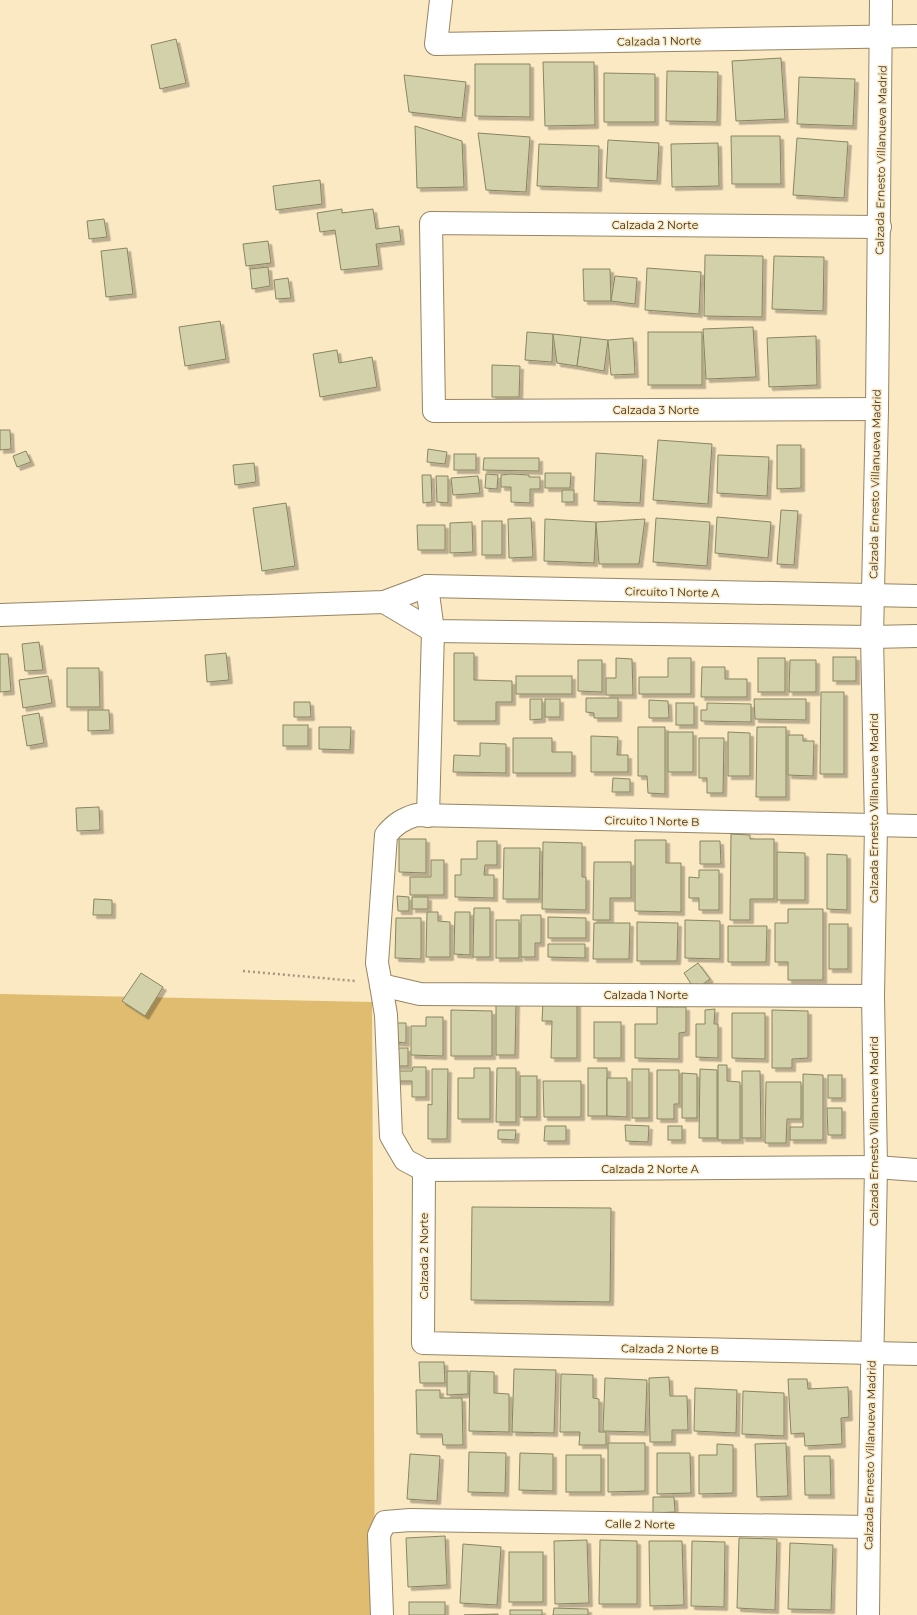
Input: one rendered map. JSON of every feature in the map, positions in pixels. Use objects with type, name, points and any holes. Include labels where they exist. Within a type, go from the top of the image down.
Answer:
[{"type":"street","name":"Calzada 1 Norte","points":[[441,0],[436,44],[917,36]]},
{"type":"street","name":"Calzada Ernesto Villanueva Madrid","points":[[868,1615],[876,1167],[873,996],[876,825],[872,637],[880,227],[882,0]]},
{"type":"street","name":"Calzada 2 Norte","points":[[434,411],[431,223],[880,227]]},
{"type":"street","name":"Calzada 3 Norte","points":[[434,411],[877,409]]},
{"type":"street","name":"Circuito 1 Norte A","points":[[427,586],[917,596]]},
{"type":"street","points":[[0,614],[384,602],[427,586],[433,631],[428,816]]},
{"type":"street","points":[[384,602],[433,631],[872,637],[917,636]]},
{"type":"street","name":"Circuito 1 Norte B","points":[[424,1170],[405,1160],[391,1136],[386,1015],[377,963],[386,835],[393,826],[403,819],[416,815],[917,826]]},
{"type":"street","name":"Calzada 1 Norte","points":[[381,985],[420,994],[873,996]]},
{"type":"street","name":"Calzada 2 Norte A","points":[[424,1170],[876,1167],[917,1170]]},
{"type":"street","name":"Calzada 2 Norte","points":[[424,1170],[424,1342]]},
{"type":"street","name":"Calzada 2 Norte B","points":[[424,1342],[917,1354]]},
{"type":"street","name":"Calle 2 Norte","points":[[382,1615],[379,1535],[385,1522],[410,1520],[869,1527]]},
{"type":"path","points":[[243,970],[367,982],[381,985]]},
{"type":"shaded area","points":[[0,994],[372,1002],[375,1615],[0,1615]]},
{"type":"building","points":[[176,39],[186,83],[160,89],[151,45]]},
{"type":"building","points":[[781,58],[785,119],[736,121],[732,61]]},
{"type":"building","points":[[543,62],[594,62],[595,125],[545,126]]},
{"type":"building","points":[[475,64],[530,64],[530,117],[475,116]]},
{"type":"building","points":[[667,71],[718,72],[717,122],[666,121]]},
{"type":"building","points":[[604,73],[655,74],[655,122],[604,122]]},
{"type":"building","points":[[404,75],[466,82],[462,118],[409,112]]},
{"type":"building","points":[[799,77],[855,79],[853,126],[797,124]]},
{"type":"building","points":[[415,126],[462,141],[464,187],[417,188]]},
{"type":"building","points":[[478,133],[530,137],[526,192],[486,190]]},
{"type":"building","points":[[731,136],[780,136],[781,184],[732,184]]},
{"type":"building","points":[[797,138],[848,142],[844,198],[793,195]]},
{"type":"building","points":[[608,140],[659,143],[657,181],[606,178]]},
{"type":"building","points":[[718,143],[719,186],[672,187],[671,144]]},
{"type":"building","points":[[539,144],[599,146],[598,188],[537,186]]},
{"type":"building","points":[[320,180],[322,204],[276,210],[273,186]]},
{"type":"building","points":[[342,209],[342,213],[373,209],[376,229],[399,226],[401,241],[376,244],[379,266],[341,270],[335,230],[320,232],[317,213]]},
{"type":"building","points":[[104,219],[107,237],[89,239],[87,221]]},
{"type":"building","points":[[268,241],[271,263],[246,266],[243,244]]},
{"type":"building","points":[[127,248],[133,294],[106,297],[101,251]]},
{"type":"building","points":[[705,255],[763,256],[762,317],[704,316]]},
{"type":"building","points":[[774,256],[824,257],[823,311],[772,309]]},
{"type":"building","points":[[268,267],[270,286],[252,289],[250,269]]},
{"type":"building","points":[[647,268],[701,272],[699,314],[645,310]]},
{"type":"building","points":[[583,269],[610,269],[611,301],[584,301]]},
{"type":"building","points":[[615,276],[637,278],[635,304],[611,301]]},
{"type":"building","points":[[288,278],[291,298],[276,299],[274,280]]},
{"type":"building","points":[[220,321],[226,359],[185,366],[179,327]]},
{"type":"building","points":[[753,327],[756,377],[706,379],[703,329]]},
{"type":"building","points":[[527,332],[553,334],[552,362],[525,360]]},
{"type":"building","points":[[648,332],[702,332],[702,385],[648,385]]},
{"type":"building","points":[[553,334],[581,337],[577,366],[557,363]]},
{"type":"building","points":[[816,336],[817,385],[769,387],[767,338]]},
{"type":"building","points":[[581,337],[608,340],[604,371],[577,366]]},
{"type":"building","points":[[633,338],[635,374],[611,375],[608,340]]},
{"type":"building","points":[[337,350],[339,363],[372,357],[377,387],[320,397],[313,354]]},
{"type":"building","points":[[492,365],[520,366],[519,397],[492,397]]},
{"type":"building","points":[[0,430],[10,430],[11,449],[0,450]]},
{"type":"building","points":[[658,440],[712,444],[708,504],[653,500]]},
{"type":"building","points":[[777,445],[801,445],[801,488],[777,489]]},
{"type":"building","points":[[428,449],[447,452],[445,464],[427,462]]},
{"type":"building","points":[[26,451],[31,462],[17,467],[13,456]]},
{"type":"building","points":[[596,453],[643,456],[640,503],[594,501]]},
{"type":"building","points":[[454,454],[476,454],[476,470],[454,470]]},
{"type":"building","points":[[718,455],[769,457],[767,496],[717,493]]},
{"type":"building","points":[[484,458],[539,458],[539,471],[483,470]]},
{"type":"building","points":[[254,463],[256,482],[235,485],[233,465]]},
{"type":"building","points":[[545,473],[571,473],[570,488],[545,488]]},
{"type":"building","points":[[486,474],[498,475],[497,489],[485,488]]},
{"type":"building","points":[[511,474],[540,477],[540,489],[530,489],[530,503],[511,502],[511,487],[501,487],[501,475]]},
{"type":"building","points":[[422,475],[431,475],[432,502],[423,503]]},
{"type":"building","points":[[436,476],[448,476],[448,503],[437,502]]},
{"type":"building","points":[[478,476],[480,493],[453,495],[451,478]]},
{"type":"building","points":[[562,490],[574,490],[574,502],[562,502]]},
{"type":"building","points":[[286,503],[295,566],[262,571],[253,508]]},
{"type":"building","points":[[781,510],[798,511],[794,565],[777,564]]},
{"type":"building","points":[[717,517],[771,522],[768,558],[715,553]]},
{"type":"building","points":[[531,518],[533,557],[509,558],[508,519]]},
{"type":"building","points":[[656,518],[710,522],[707,566],[653,562]]},
{"type":"building","points":[[545,519],[596,522],[594,563],[544,561]]},
{"type":"building","points":[[645,519],[639,564],[599,564],[596,522]]},
{"type":"building","points":[[482,521],[502,521],[502,555],[482,555]]},
{"type":"building","points":[[472,522],[473,552],[450,553],[450,523]]},
{"type":"building","points":[[417,525],[445,525],[445,550],[418,550]]},
{"type":"building","points":[[39,642],[43,670],[25,671],[22,644]]},
{"type":"building","points":[[226,653],[229,680],[207,682],[205,655]]},
{"type":"building","points":[[454,653],[474,653],[474,680],[512,681],[512,702],[496,702],[496,721],[454,721]]},
{"type":"building","points":[[0,654],[8,654],[11,691],[0,692]]},
{"type":"building","points":[[833,657],[856,657],[856,681],[833,681]]},
{"type":"building","points":[[616,658],[632,659],[633,695],[606,695],[606,678],[616,678]]},
{"type":"building","points":[[668,658],[691,658],[691,694],[639,694],[639,677],[668,677]]},
{"type":"building","points":[[758,658],[785,658],[785,692],[758,692]]},
{"type":"building","points":[[578,660],[602,660],[602,692],[578,691]]},
{"type":"building","points":[[790,660],[816,660],[816,692],[789,692]]},
{"type":"building","points":[[702,667],[725,667],[725,679],[747,679],[747,697],[701,697]]},
{"type":"building","points":[[67,668],[99,668],[100,707],[67,707]]},
{"type":"building","points":[[48,676],[52,703],[23,708],[19,680]]},
{"type":"building","points":[[516,676],[572,676],[572,694],[516,694]]},
{"type":"building","points":[[821,692],[844,692],[844,774],[820,774]]},
{"type":"building","points":[[586,698],[618,698],[618,718],[594,718],[594,713],[586,712]]},
{"type":"building","points":[[530,699],[542,699],[542,719],[530,720]]},
{"type":"building","points":[[545,699],[560,699],[560,717],[545,717]]},
{"type":"building","points":[[754,699],[806,699],[806,720],[755,719]]},
{"type":"building","points":[[649,700],[668,701],[669,718],[649,718]]},
{"type":"building","points":[[294,702],[310,702],[311,717],[294,717]]},
{"type":"building","points":[[676,703],[694,703],[694,725],[676,725]]},
{"type":"building","points":[[707,703],[751,704],[751,722],[701,721],[701,710],[707,710]]},
{"type":"building","points":[[88,710],[109,710],[110,730],[88,731]]},
{"type":"building","points":[[39,713],[44,743],[27,746],[22,716]]},
{"type":"building","points":[[283,725],[308,725],[308,746],[283,746]]},
{"type":"building","points":[[319,727],[351,727],[350,750],[319,749]]},
{"type":"building","points":[[638,727],[665,727],[665,794],[648,793],[647,776],[638,776]]},
{"type":"building","points":[[757,727],[786,727],[786,797],[756,797]]},
{"type":"building","points":[[668,732],[693,732],[693,772],[668,772]]},
{"type":"building","points":[[728,732],[750,733],[750,776],[728,776]]},
{"type":"building","points":[[788,735],[803,735],[803,741],[814,741],[813,776],[788,775]]},
{"type":"building","points":[[591,736],[618,737],[617,755],[628,755],[628,772],[591,772]]},
{"type":"building","points":[[513,738],[552,738],[552,752],[572,752],[572,773],[513,773]]},
{"type":"building","points":[[699,738],[724,738],[723,793],[707,793],[707,778],[699,778]]},
{"type":"building","points":[[480,743],[506,744],[506,773],[453,772],[454,755],[480,756]]},
{"type":"building","points":[[613,778],[630,779],[630,792],[612,792]]},
{"type":"building","points":[[99,807],[100,830],[77,831],[76,808]]},
{"type":"building","points":[[731,834],[750,835],[750,839],[774,839],[774,899],[750,899],[750,920],[730,920]]},
{"type":"building","points":[[399,839],[426,839],[426,873],[399,872]]},
{"type":"building","points":[[635,840],[666,840],[666,863],[681,863],[681,912],[635,911]]},
{"type":"building","points":[[477,841],[497,841],[497,865],[485,865],[484,875],[494,875],[494,898],[455,897],[455,875],[461,875],[461,859],[477,859]]},
{"type":"building","points":[[700,841],[720,841],[721,864],[700,864]]},
{"type":"building","points":[[543,842],[582,843],[582,877],[586,877],[586,910],[542,909]]},
{"type":"building","points":[[504,848],[540,848],[539,899],[503,899]]},
{"type":"building","points":[[777,852],[805,853],[805,900],[777,900]]},
{"type":"building","points":[[827,854],[847,855],[847,910],[827,909]]},
{"type":"building","points":[[431,860],[444,860],[444,895],[410,895],[410,877],[431,877]]},
{"type":"building","points":[[594,862],[631,862],[631,898],[610,898],[610,920],[593,920]]},
{"type":"building","points":[[699,870],[719,870],[719,910],[699,910],[699,898],[689,898],[689,877],[699,878]]},
{"type":"building","points":[[397,896],[409,897],[409,911],[398,911]]},
{"type":"building","points":[[412,897],[428,897],[428,909],[412,909]]},
{"type":"building","points":[[94,899],[112,900],[112,915],[93,915]]},
{"type":"building","points":[[474,908],[490,908],[490,957],[473,957]]},
{"type":"building","points":[[788,909],[823,909],[823,980],[788,980],[788,962],[775,962],[775,923],[788,923]]},
{"type":"building","points":[[427,912],[438,912],[438,921],[450,922],[450,957],[426,957]]},
{"type":"building","points":[[455,912],[470,912],[470,955],[454,954]]},
{"type":"building","points":[[521,915],[541,915],[541,943],[535,943],[535,957],[521,957]]},
{"type":"building","points":[[548,917],[586,918],[586,938],[548,938]]},
{"type":"building","points":[[396,918],[421,918],[421,959],[395,958]]},
{"type":"building","points":[[496,920],[519,920],[519,958],[496,958]]},
{"type":"building","points":[[685,920],[720,921],[720,959],[685,958]]},
{"type":"building","points":[[637,922],[678,923],[677,961],[637,961]]},
{"type":"building","points":[[594,923],[630,923],[629,959],[593,959]]},
{"type":"building","points":[[829,924],[848,924],[848,969],[829,969]]},
{"type":"building","points":[[728,926],[767,926],[766,962],[728,962]]},
{"type":"building","points":[[548,944],[585,944],[585,958],[548,957]]},
{"type":"building","points":[[698,963],[710,979],[695,990],[684,973]]},
{"type":"building","points":[[141,973],[163,987],[145,1016],[122,1001]]},
{"type":"building","points":[[543,1002],[577,1003],[577,1058],[551,1058],[552,1021],[542,1021]]},
{"type":"building","points":[[496,1003],[516,1003],[515,1055],[496,1055]]},
{"type":"building","points":[[657,1007],[686,1007],[686,1032],[679,1033],[679,1059],[635,1058],[635,1024],[657,1024]]},
{"type":"building","points":[[715,1009],[714,1024],[718,1024],[718,1058],[696,1057],[696,1024],[705,1024],[705,1010]]},
{"type":"building","points":[[451,1010],[492,1011],[492,1056],[451,1056]]},
{"type":"building","points":[[772,1010],[808,1011],[808,1058],[792,1059],[792,1068],[772,1068]]},
{"type":"building","points":[[732,1013],[765,1013],[765,1059],[732,1058]]},
{"type":"building","points":[[426,1017],[443,1017],[443,1056],[411,1055],[411,1026],[426,1026]]},
{"type":"building","points":[[594,1022],[621,1022],[621,1058],[594,1058]]},
{"type":"building","points":[[395,1023],[406,1023],[406,1043],[395,1042]]},
{"type":"building","points":[[395,1048],[408,1048],[408,1066],[395,1066]]},
{"type":"building","points":[[718,1065],[727,1065],[727,1081],[740,1082],[740,1140],[718,1140]]},
{"type":"building","points":[[413,1067],[426,1067],[426,1097],[412,1097],[412,1081],[396,1081],[396,1071],[412,1071]]},
{"type":"building","points":[[474,1068],[490,1068],[490,1119],[458,1119],[458,1078],[474,1078]]},
{"type":"building","points":[[497,1068],[516,1068],[516,1122],[496,1122]]},
{"type":"building","points":[[588,1068],[607,1068],[607,1116],[588,1116]]},
{"type":"building","points":[[432,1069],[448,1069],[447,1139],[428,1139],[428,1104],[432,1105]]},
{"type":"building","points":[[632,1069],[649,1069],[649,1118],[632,1118]]},
{"type":"building","points":[[700,1069],[717,1070],[717,1138],[699,1138]]},
{"type":"building","points":[[657,1070],[679,1070],[679,1104],[674,1104],[674,1119],[657,1119]]},
{"type":"building","points":[[742,1071],[760,1071],[761,1138],[742,1138]]},
{"type":"building","points":[[682,1073],[697,1074],[697,1118],[682,1118]]},
{"type":"building","points":[[803,1074],[823,1075],[823,1140],[790,1140],[790,1127],[803,1127]]},
{"type":"building","points":[[828,1075],[842,1075],[842,1098],[828,1098]]},
{"type":"building","points":[[520,1076],[537,1076],[537,1117],[520,1117]]},
{"type":"building","points":[[607,1078],[627,1078],[627,1117],[607,1116]]},
{"type":"building","points":[[543,1081],[581,1081],[581,1117],[544,1117]]},
{"type":"building","points":[[766,1082],[801,1082],[801,1119],[787,1119],[786,1143],[765,1143]]},
{"type":"building","points":[[827,1108],[842,1108],[842,1135],[828,1135]]},
{"type":"building","points":[[625,1125],[649,1126],[648,1142],[626,1141]]},
{"type":"building","points":[[545,1126],[566,1126],[566,1141],[544,1141]]},
{"type":"building","points":[[668,1126],[682,1126],[682,1140],[668,1140]]},
{"type":"building","points":[[498,1130],[516,1130],[515,1140],[498,1139]]},
{"type":"building","points":[[472,1207],[611,1208],[610,1302],[471,1300]]},
{"type":"building","points":[[419,1362],[444,1362],[445,1383],[420,1383]]},
{"type":"building","points":[[514,1369],[556,1370],[554,1433],[512,1432]]},
{"type":"building","points":[[447,1371],[468,1371],[468,1394],[447,1395]]},
{"type":"building","points":[[470,1371],[494,1372],[494,1393],[509,1394],[509,1432],[469,1431]]},
{"type":"building","points":[[561,1374],[593,1375],[593,1398],[599,1399],[599,1432],[606,1432],[606,1445],[579,1445],[580,1432],[560,1432]]},
{"type":"building","points":[[669,1377],[670,1396],[687,1396],[688,1430],[672,1430],[672,1442],[650,1442],[649,1378]]},
{"type":"building","points":[[605,1378],[647,1380],[645,1432],[603,1431]]},
{"type":"building","points":[[788,1379],[807,1379],[808,1389],[848,1387],[849,1417],[841,1418],[842,1444],[805,1446],[804,1433],[791,1434]]},
{"type":"building","points":[[695,1388],[737,1390],[736,1433],[694,1431]]},
{"type":"building","points":[[416,1390],[440,1390],[440,1398],[462,1398],[463,1445],[443,1445],[442,1434],[417,1434]]},
{"type":"building","points":[[743,1391],[784,1393],[784,1436],[742,1434]]},
{"type":"building","points":[[608,1443],[645,1443],[645,1491],[608,1492]]},
{"type":"building","points":[[786,1443],[788,1496],[757,1497],[755,1444]]},
{"type":"building","points":[[717,1444],[733,1445],[733,1493],[699,1494],[699,1455],[717,1455]]},
{"type":"building","points":[[469,1452],[506,1453],[505,1493],[468,1492]]},
{"type":"building","points":[[520,1453],[553,1454],[553,1491],[519,1490]]},
{"type":"building","points":[[657,1453],[690,1453],[691,1493],[657,1494]]},
{"type":"building","points":[[410,1454],[440,1456],[437,1501],[407,1499]]},
{"type":"building","points":[[566,1455],[601,1455],[601,1492],[566,1492]]},
{"type":"building","points":[[804,1456],[830,1456],[831,1495],[805,1495]]},
{"type":"building","points":[[653,1497],[674,1497],[675,1512],[653,1513]]},
{"type":"building","points":[[445,1536],[447,1585],[408,1587],[406,1538]]},
{"type":"building","points":[[739,1538],[777,1539],[775,1610],[737,1608]]},
{"type":"building","points":[[587,1540],[589,1603],[555,1604],[554,1541]]},
{"type":"building","points":[[600,1540],[637,1541],[637,1604],[599,1604]]},
{"type":"building","points":[[649,1541],[682,1541],[684,1605],[650,1606]]},
{"type":"building","points":[[692,1541],[725,1542],[724,1607],[691,1606]]},
{"type":"building","points":[[790,1543],[833,1545],[831,1610],[788,1609]]},
{"type":"building","points":[[463,1544],[501,1547],[497,1605],[460,1603]]},
{"type":"building","points":[[509,1552],[543,1552],[543,1602],[509,1602]]},
{"type":"building","points":[[409,1602],[445,1602],[445,1615],[409,1615]]},
{"type":"building","points":[[554,1608],[588,1609],[588,1615],[553,1615]]},
{"type":"building","points":[[510,1610],[542,1610],[542,1615],[510,1615]]},
{"type":"building","points":[[498,1614],[498,1615],[464,1615]]}]
